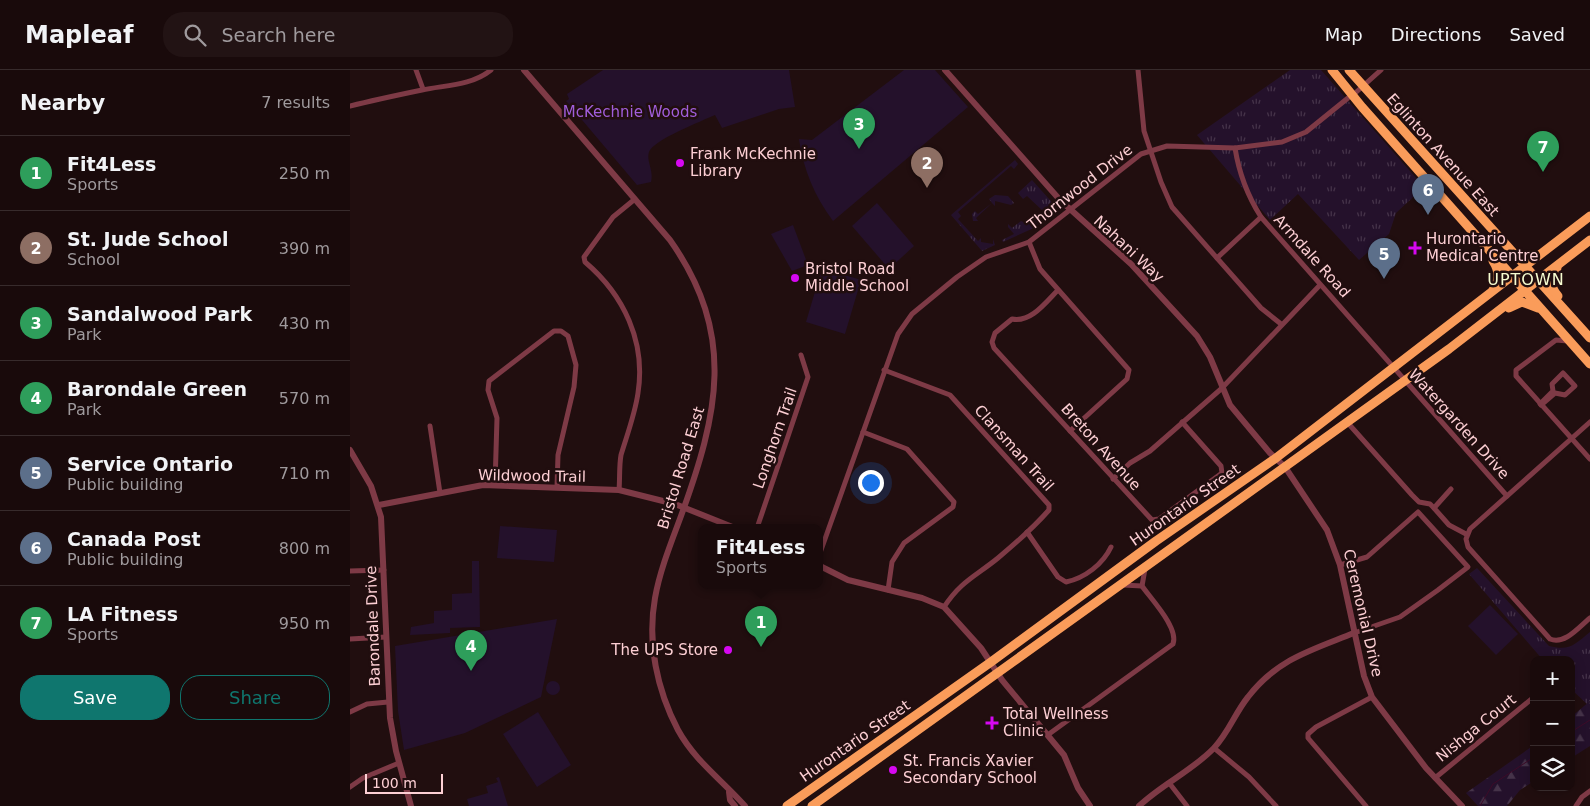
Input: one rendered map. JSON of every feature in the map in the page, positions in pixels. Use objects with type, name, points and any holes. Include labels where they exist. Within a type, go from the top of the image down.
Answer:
[{"type":"main road","name":"Eglinton Avenue East","points":[[1332,70],[1350,97],[1590,364]]},
{"type":"main road","name":"Eglinton Avenue East","points":[[1348,70],[1571,317]]},
{"type":"main road","name":"Hurontario Street","points":[[787,806],[991,662],[1148,547],[1276,458],[1590,216]]},
{"type":"main road","points":[[1479,240],[1482,248],[1494,262],[1498,273],[1495,287],[1481,301]]},
{"type":"main road","name":"Hurontario Street","points":[[812,806],[1404,381],[1590,240]]},
{"type":"main road","points":[[1566,258],[1551,275],[1551,284],[1554,292],[1570,310],[1571,317],[1590,338]]},
{"type":"main road","points":[[1496,312],[1504,312],[1517,303],[1525,302],[1544,312]]},
{"type":"street","points":[[416,70],[423,89]]},
{"type":"street","points":[[350,106],[423,89],[471,82],[491,70]]},
{"type":"street","name":"Bristol Road East","points":[[524,70],[670,240],[689,269],[703,302],[711,331],[716,370],[713,409],[703,451],[662,569],[655,598],[653,626],[655,661],[667,704],[682,736],[706,769],[745,806]]},
{"type":"street","name":"Nahani Way","points":[[945,70],[1071,211],[1131,264],[1197,336],[1210,357],[1221,389],[1236,414],[1276,458]]},
{"type":"street","points":[[1138,70],[1142,122],[1150,150],[1172,207],[1261,308],[1281,324]]},
{"type":"street","name":"Thornwood Drive","points":[[823,545],[884,370],[898,334],[912,314],[986,257],[1029,242],[1071,211],[1130,162],[1150,150],[1167,146],[1235,148],[1282,142],[1306,132],[1381,70]]},
{"type":"street","name":"Armdale Road","points":[[1235,148],[1238,167],[1245,186],[1261,217],[1320,285],[1335,299],[1393,368]]},
{"type":"street","points":[[618,490],[621,457],[638,393],[639,352],[630,320],[614,292],[585,262],[584,257],[613,217],[635,199]]},
{"type":"street","points":[[1217,258],[1261,217]]},
{"type":"street","points":[[1029,242],[1040,269],[1126,365],[1130,374],[1070,431]]},
{"type":"street","points":[[1113,478],[1221,389],[1320,285]]},
{"type":"street","name":"Breton Avenue","points":[[1058,290],[1033,314],[1025,318],[1009,321],[995,333],[992,342],[994,348],[1149,518],[1155,520],[1220,476],[1222,471],[1221,466],[1182,422]]},
{"type":"street","points":[[495,485],[497,418],[488,390],[489,381],[554,331],[562,331],[568,336],[576,365],[574,387],[558,455],[556,487]]},
{"type":"street","points":[[1572,344],[1565,340],[1556,340],[1516,370],[1519,380],[1590,459]]},
{"type":"street","name":"Longhorn Trail","points":[[758,524],[808,377],[801,355]]},
{"type":"street","name":"Watergarden Drive","points":[[1393,368],[1507,496]]},
{"type":"street","name":"Clansman Trail","points":[[884,370],[950,395],[1047,502],[1049,510],[997,559],[975,573],[952,595],[944,607]]},
{"type":"street","points":[[1563,373],[1575,386],[1565,395],[1554,393],[1541,404],[1553,391],[1552,384],[1563,373]]},
{"type":"street","points":[[1347,422],[1419,502],[1430,504],[1449,525],[1466,536],[1468,547],[1551,639],[1564,639],[1590,618]]},
{"type":"street","points":[[1466,536],[1507,496],[1590,422]]},
{"type":"street","points":[[430,426],[440,493]]},
{"type":"street","points":[[863,432],[907,449],[954,502],[953,507],[904,543],[892,562],[888,590]]},
{"type":"street","name":"Barondale Drive","points":[[350,450],[364,470],[379,505],[383,533],[388,702],[399,763],[412,806]]},
{"type":"street","name":"Ceremonial Drive","points":[[1276,458],[1285,466],[1327,530],[1340,565],[1364,676],[1372,697],[1435,778],[1462,806]]},
{"type":"street","name":"Wildwood Trail","points":[[379,505],[495,485],[618,490],[684,508],[725,524]]},
{"type":"street","points":[[1434,508],[1451,489]]},
{"type":"street","points":[[1139,806],[1170,784],[1214,748],[1226,734],[1246,699],[1260,683],[1302,652],[1400,616],[1438,590],[1468,566],[1418,512],[1368,558],[1340,565]]},
{"type":"street","points":[[1027,532],[1058,577],[1066,582],[1078,579],[1105,560],[1111,547]]},
{"type":"street","points":[[1048,734],[1173,644],[1174,635],[1166,620],[1142,586],[1142,578],[1147,565]]},
{"type":"street","points":[[823,568],[848,580],[922,598],[944,607],[991,662],[1064,755],[1078,788],[1090,806]]},
{"type":"street","points":[[350,571],[384,570]]},
{"type":"street","points":[[1116,588],[1125,584],[1142,586]]},
{"type":"street","points":[[350,639],[386,637]]},
{"type":"street","points":[[1366,806],[1308,738],[1308,734],[1316,727],[1372,697]]},
{"type":"street","name":"Nishga Court","points":[[1435,778],[1530,700]]},
{"type":"street","points":[[350,712],[368,704],[388,702]]},
{"type":"street","points":[[1214,748],[1250,777],[1276,806]]},
{"type":"street","points":[[350,787],[363,778],[399,763]]},
{"type":"street","points":[[1170,784],[1187,806]]},
{"type":"street","points":[[1576,806],[1582,797],[1590,791]]},
{"type":"street","name":"Bristol Road East","points":[[729,792],[730,800],[736,806]]},
{"type":"green space","name":"McKechnie Woods","points":[[603,70],[789,70],[795,107],[779,109],[722,128],[715,115],[679,131],[652,147],[648,155],[652,174],[651,182],[637,185],[566,101],[569,99],[567,94]]},
{"type":"green space","points":[[904,70],[935,70],[968,107],[833,221],[811,182],[803,161],[799,139],[812,140]]},
{"type":"green space","points":[[1290,70],[1321,70],[1424,187],[1396,213],[1389,234],[1359,260],[1298,194],[1270,220],[1197,135]]},
{"type":"green space","points":[[1015,160],[1018,164],[1014,169],[1011,166],[958,212],[961,216],[958,219],[978,241],[981,238],[981,242],[993,244],[993,239],[995,245],[982,251],[951,215]]},
{"type":"green space","points":[[1032,180],[1058,209],[1036,227],[1003,242],[1002,240],[1014,234],[1008,227],[1008,224],[1012,228],[1021,221],[1026,223],[1043,211],[1027,196],[1023,199],[1018,193]]},
{"type":"green space","points":[[995,195],[1008,196],[1014,203],[1011,205],[995,201],[995,206],[989,199]]},
{"type":"green space","points":[[877,203],[914,246],[889,269],[852,226]]},
{"type":"green space","points":[[992,203],[976,218],[978,221],[973,221],[972,214],[975,211],[978,214]]},
{"type":"green space","points":[[793,225],[808,265],[792,271],[771,234]]},
{"type":"green space","points":[[822,268],[861,280],[845,334],[806,322]]},
{"type":"green space","points":[[500,526],[557,530],[554,562],[497,558]]},
{"type":"green space","points":[[472,561],[479,561],[480,627],[450,628],[450,633],[410,635],[411,627],[434,623],[434,611],[452,610],[452,594],[472,593]]},
{"type":"green space","points":[[1477,568],[1549,646],[1562,648],[1571,646],[1590,632],[1590,701],[1587,704],[1575,693],[1575,656],[1540,656],[1469,574]]},
{"type":"green space","points":[[1490,605],[1518,634],[1496,655],[1468,626]]},
{"type":"green space","points":[[557,619],[541,697],[465,733],[404,750],[398,711],[395,646]]},
{"type":"green space","points":[[550,681],[556,681],[560,688],[556,695],[550,695],[546,691],[546,685]]},
{"type":"green space","points":[[1590,701],[1590,746],[1575,755],[1575,746],[1575,714]]},
{"type":"green space","points":[[538,712],[571,765],[537,787],[503,734]]},
{"type":"green space","points":[[1530,748],[1530,784],[1520,790],[1507,806],[1478,806],[1466,793]]},
{"type":"green space","points":[[499,777],[508,806],[469,806],[467,799],[488,793],[486,786],[498,782],[496,778]]},
{"type":"waterway","points":[[1575,729],[1590,720]]},
{"type":"waterway","points":[[1480,806],[1493,784],[1530,760]]},
{"type":"place","name":"Sandalwood Park","points":[[859,149]]},
{"type":"place","name":"Frank McKechnie Library","points":[[680,163]]},
{"type":"place","name":"LA Fitness","points":[[1543,172]]},
{"type":"place","name":"St. Jude School","points":[[927,188]]},
{"type":"place","name":"Canada Post","points":[[1428,215]]},
{"type":"place","name":"Hurontario Medical Centre","points":[[1415,248]]},
{"type":"place","name":"Bristol Road Middle School","points":[[795,278]]},
{"type":"place","name":"Service Ontario","points":[[1384,279]]},
{"type":"place","name":"Fit4Less","points":[[761,647]]},
{"type":"place","name":"The UPS Store","points":[[728,650]]},
{"type":"place","name":"Barondale Green","points":[[471,671]]},
{"type":"place","name":"Total Wellness Clinic","points":[[992,723]]},
{"type":"place","name":"St. Francis Xavier Secondary School","points":[[893,770]]},
{"type":"district","name":"UPTOWN","points":[[1526,279]]}]
